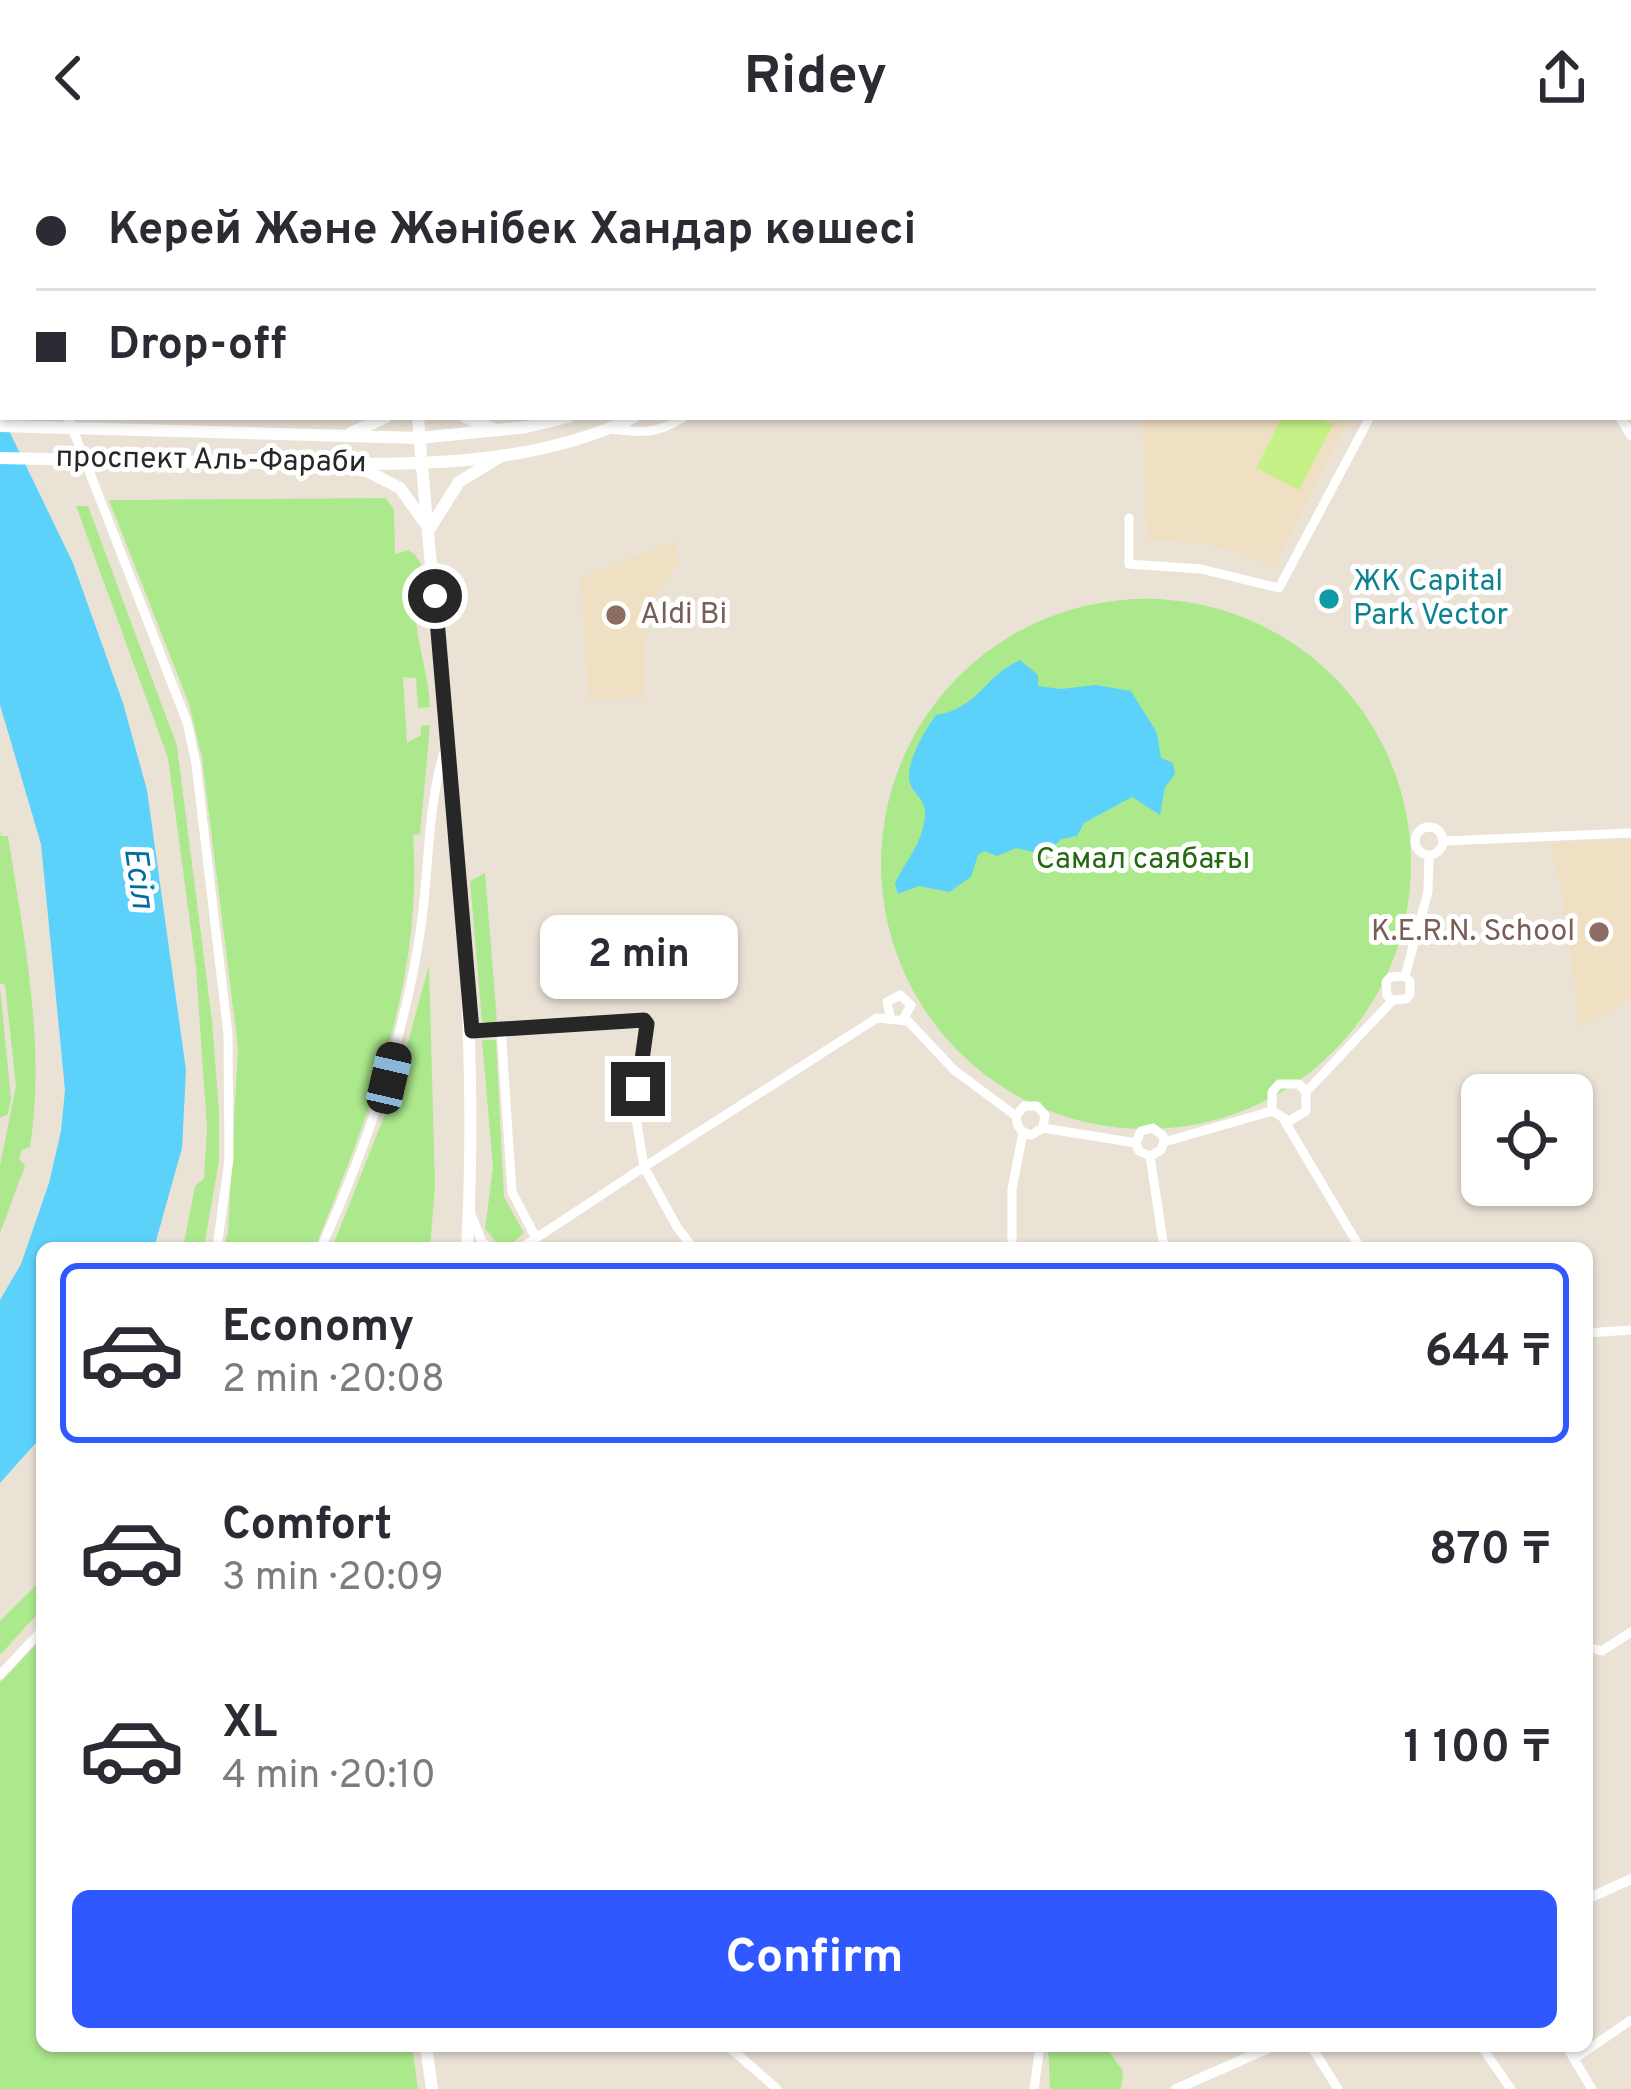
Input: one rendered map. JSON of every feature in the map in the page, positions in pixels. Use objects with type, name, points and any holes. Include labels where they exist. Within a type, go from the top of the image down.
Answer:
[{"type":"main road","points":[[344,435],[379,420]]},
{"type":"main road","points":[[418,420],[472,1031],[467,1242]]},
{"type":"main road","points":[[473,420],[499,430]]},
{"type":"main road","name":"проспект Аль-Фараби","points":[[0,427],[419,438],[552,420]]},
{"type":"main road","points":[[429,529],[459,482],[506,453],[611,429],[628,420]]},
{"type":"main road","name":"проспект Аль-Фараби","points":[[0,458],[421,463],[506,453]]},
{"type":"main road","points":[[351,463],[400,488],[429,529]]},
{"type":"main road","points":[[427,2052],[432,2089]]},
{"type":"street","points":[[69,420],[187,722],[196,764],[228,1034],[230,1159],[218,1242]]},
{"type":"street","points":[[611,429],[646,434],[679,420]]},
{"type":"street","points":[[1129,518],[1129,564],[1201,569],[1279,588],[1367,420]]},
{"type":"street","points":[[324,1242],[389,1078],[417,949],[436,776],[447,743]]},
{"type":"street","points":[[1432,827],[1444,841],[1440,850],[1429,855],[1416,846],[1418,832],[1432,827]]},
{"type":"street","points":[[1444,841],[1631,833]]},
{"type":"street","points":[[1405,976],[1428,892],[1429,855]]},
{"type":"street","points":[[1391,976],[1405,976],[1410,994],[1393,1000],[1386,982],[1391,976]]},
{"type":"street","points":[[890,1016],[886,1002],[900,995],[910,1005],[904,1018]]},
{"type":"street","points":[[1306,1092],[1393,1000]]},
{"type":"street","points":[[530,1242],[877,1018],[904,1018],[955,1070],[1016,1116]]},
{"type":"street","points":[[472,1031],[644,1020],[636,1118],[644,1167],[688,1242]]},
{"type":"street","points":[[501,1029],[509,1177],[536,1238]]},
{"type":"street","points":[[1284,1120],[1299,1119],[1306,1112],[1306,1092],[1299,1084],[1279,1084],[1269,1102],[1272,1112],[1284,1120],[1356,1242]]},
{"type":"street","points":[[1024,1106],[1036,1106],[1045,1115],[1043,1128],[1038,1133],[1023,1133],[1016,1116],[1024,1106]]},
{"type":"street","points":[[1165,1142],[1272,1112]]},
{"type":"street","points":[[1153,1127],[1165,1142],[1162,1150],[1150,1156],[1142,1154],[1136,1143],[1141,1131],[1153,1127]]},
{"type":"street","points":[[1043,1128],[1136,1143]]},
{"type":"street","points":[[1012,1242],[1012,1189],[1023,1133]]},
{"type":"street","points":[[1150,1156],[1163,1242]]},
{"type":"street","points":[[469,1210],[482,1242]]},
{"type":"street","points":[[1593,1333],[1631,1330]]},
{"type":"street","points":[[1593,1649],[1602,1651],[1631,1632]]},
{"type":"street","points":[[0,1675],[36,1636]]},
{"type":"street","points":[[1593,1896],[1631,1879]]},
{"type":"street","points":[[1593,2046],[1631,2020]]},
{"type":"street","points":[[735,2052],[777,2089]]},
{"type":"street","points":[[1034,2089],[1039,2052]]},
{"type":"street","points":[[1176,2089],[1259,2052]]},
{"type":"street","points":[[1315,2052],[1338,2089]]},
{"type":"street","points":[[1484,2052],[1511,2089]]},
{"type":"street","points":[[1570,2052],[1590,2088]]},
{"type":"street","points":[[1574,2059],[1584,2052]]},
{"type":"shaded area","points":[[1142,420],[1349,420],[1273,568],[1234,551],[1147,539]]},
{"type":"shaded area","name":"Aldi Bi","points":[[675,541],[679,562],[654,601],[646,629],[644,698],[589,699],[580,577]]},
{"type":"shaded area","name":"K.E.R.N. School","points":[[1631,840],[1631,1000],[1579,1027],[1565,907],[1550,843]]},
{"type":"green space","points":[[1280,420],[1323,420],[1333,425],[1299,490],[1256,468]]},
{"type":"green space","points":[[386,498],[394,510],[395,554],[408,550],[422,568],[416,614],[430,707],[418,708],[416,678],[403,677],[407,743],[421,735],[421,726],[430,725],[420,834],[413,835],[410,943],[388,1047],[317,1242],[226,1242],[238,1048],[202,758],[189,704],[109,500]]},
{"type":"green space","points":[[76,506],[88,506],[177,746],[219,1111],[219,1160],[205,1242],[184,1242],[195,1186],[204,1179],[207,1128],[196,968],[168,758]]},
{"type":"green space","name":"Самал саябағы","points":[[1146,599],[1198,604],[1248,619],[1293,643],[1334,676],[1367,717],[1391,762],[1406,812],[1411,864],[1406,916],[1391,966],[1367,1011],[1334,1052],[1293,1085],[1248,1109],[1198,1124],[1146,1129],[1094,1124],[1044,1109],[999,1085],[958,1052],[925,1011],[901,966],[886,916],[881,864],[886,812],[901,762],[925,717],[958,676],[999,643],[1044,619],[1094,604]]},
{"type":"green space","points":[[0,831],[1,836],[8,836],[20,913],[36,1070],[30,1147],[22,1150],[19,1159],[25,1166],[0,1233],[0,1165],[16,1086],[5,985],[0,983]]},
{"type":"green space","points":[[485,873],[497,1021],[490,1025],[482,1021],[470,881]]},
{"type":"green space","points":[[429,965],[435,1187],[430,1242],[334,1242],[396,1086]]},
{"type":"green space","points":[[0,988],[11,1098],[8,1114],[0,1118]]},
{"type":"green space","points":[[482,1040],[496,1040],[504,1197],[524,1233],[514,1242],[496,1242],[485,1229],[493,1168]]},
{"type":"green space","points":[[36,1585],[36,1616],[0,1655],[0,1621]]},
{"type":"green space","points":[[36,1644],[36,2052],[413,2052],[418,2089],[0,2089],[0,1683]]},
{"type":"green space","points":[[1048,2052],[1109,2052],[1123,2071],[1121,2089],[1050,2089]]},
{"type":"water","name":"Есіл","points":[[0,420],[4,420],[73,563],[123,703],[147,790],[186,1070],[182,1148],[156,1242],[36,1242],[36,1443],[0,1483],[0,1300],[21,1264],[49,1183],[65,1090],[41,844],[0,705]]},
{"type":"water","points":[[1020,660],[1038,675],[1038,686],[1096,685],[1131,691],[1157,733],[1161,758],[1173,763],[1175,774],[1165,787],[1160,815],[1132,797],[1084,823],[1077,836],[1061,839],[1046,855],[1016,848],[997,856],[984,851],[971,877],[949,892],[919,886],[898,894],[895,883],[924,821],[923,803],[909,778],[921,739],[936,715],[962,706]]},
{"type":"place","name":"ЖК Capital Park Vector","points":[[1329,599]]},
{"type":"place","name":"Aldi Bi","points":[[616,615]]},
{"type":"place","name":"K.E.R.N. School","points":[[1599,932]]},
{"type":"route","points":[[435,596],[472,1031],[644,1020],[638,1089]]}]
